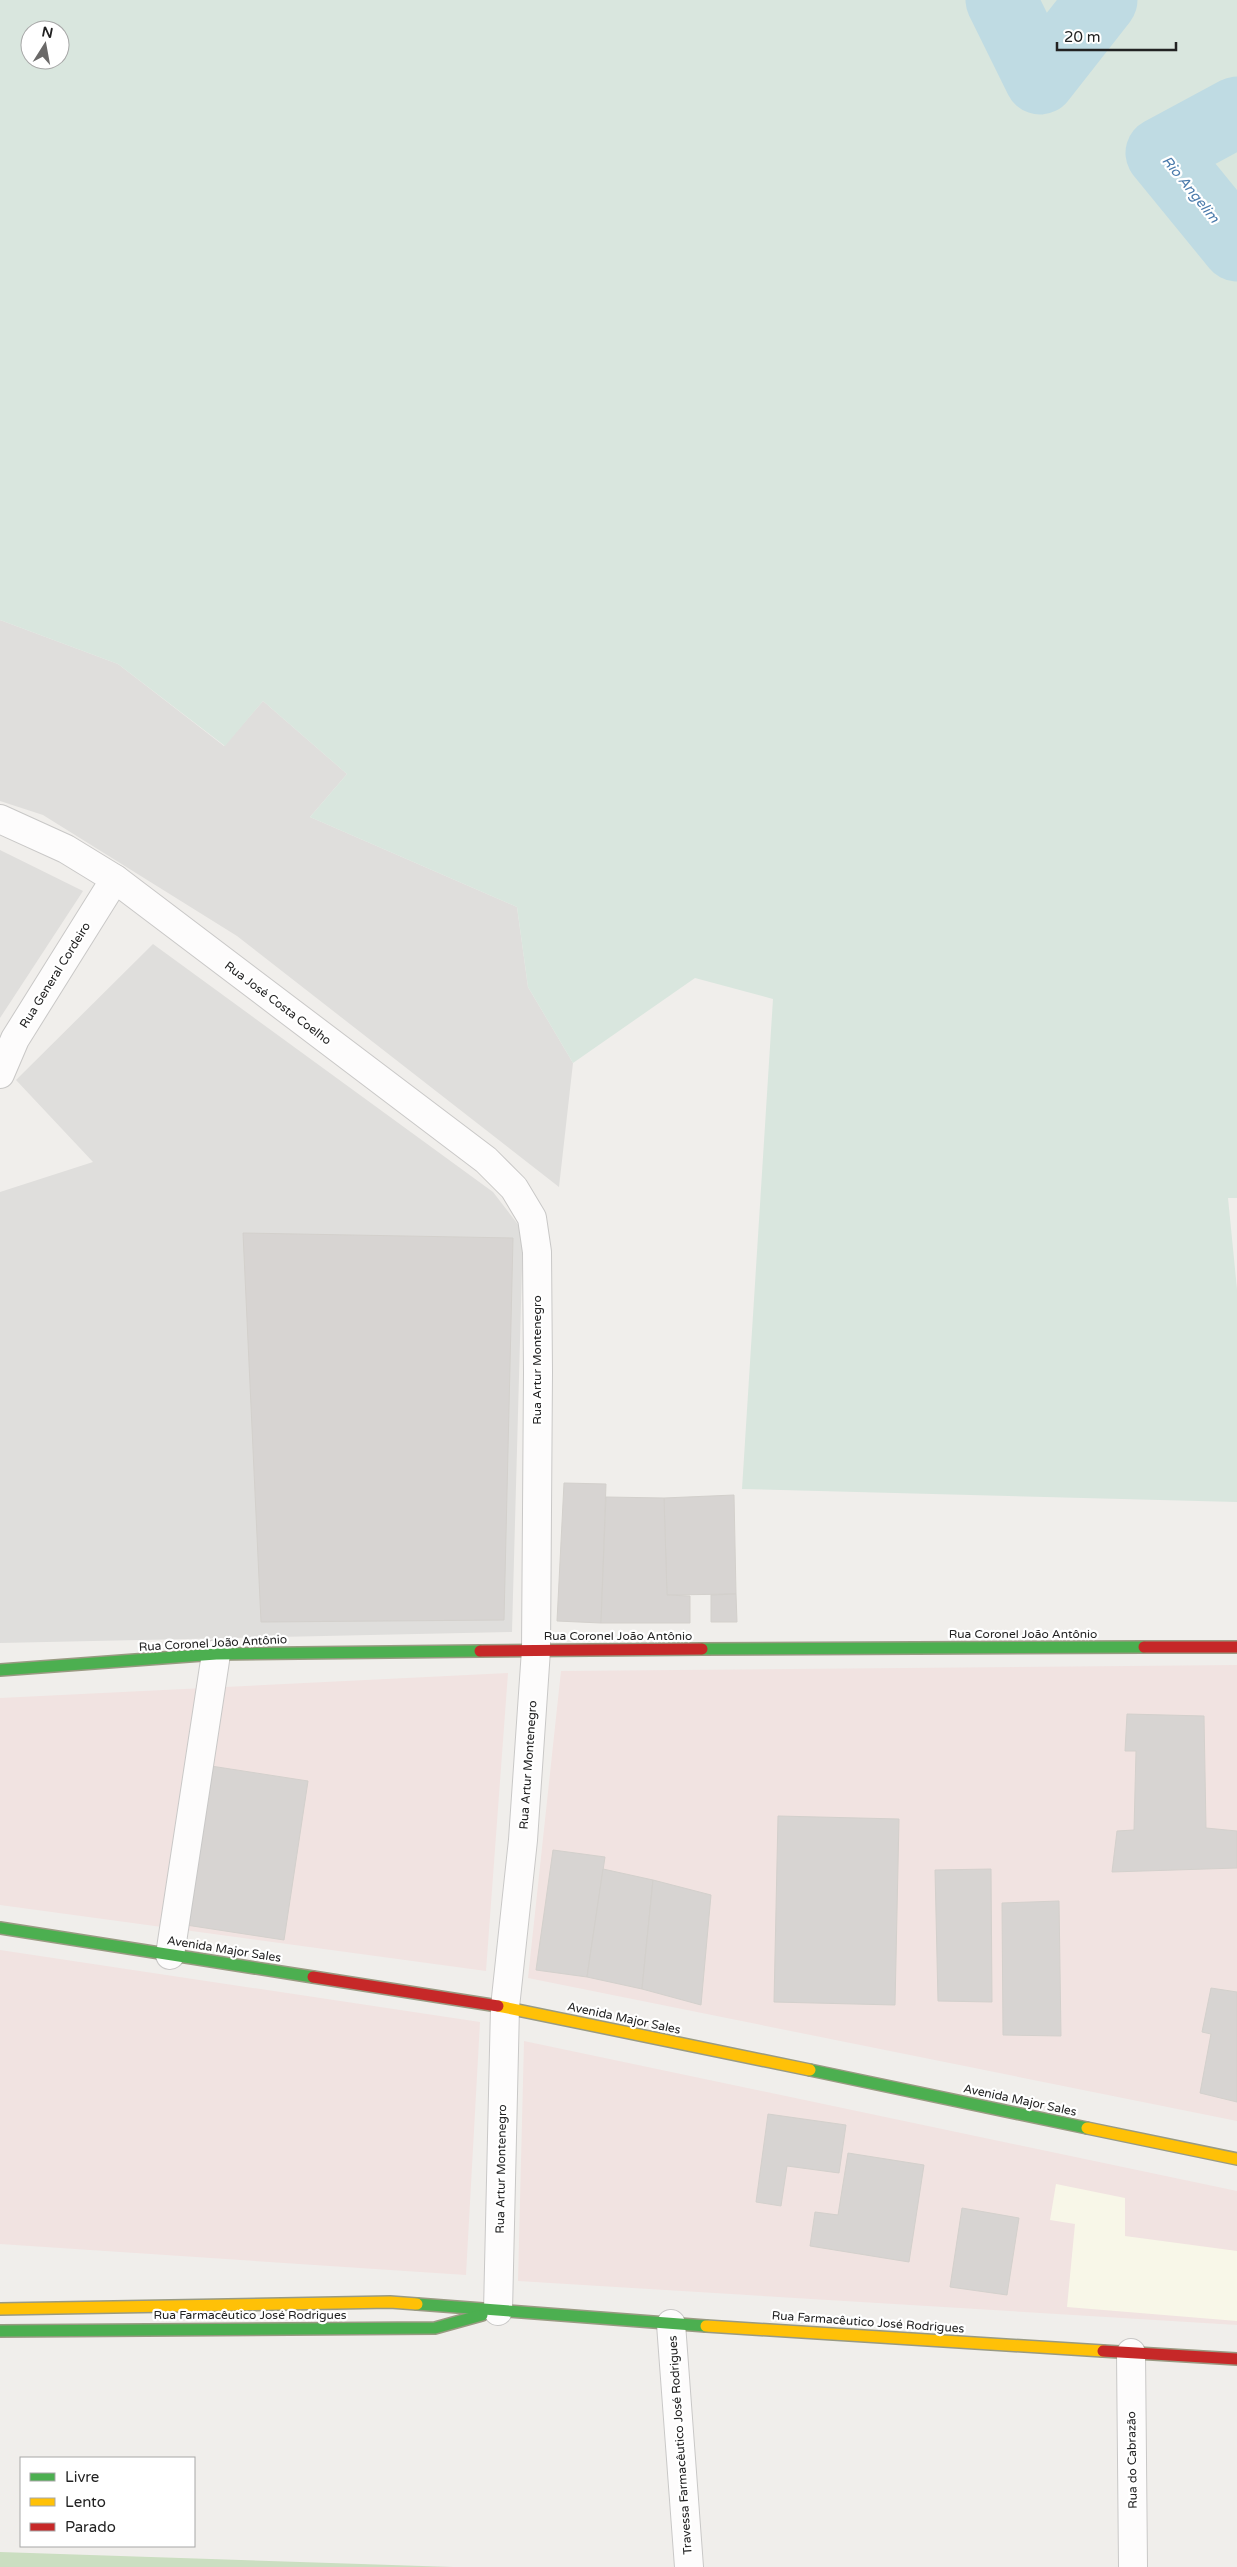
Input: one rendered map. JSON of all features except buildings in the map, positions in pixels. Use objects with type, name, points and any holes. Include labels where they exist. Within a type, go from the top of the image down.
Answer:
[{"type":"main road","name":"Rua Coronel João Antônio","points":[[0,1670],[216,1654],[536,1650],[1237,1647]]},
{"type":"main road","name":"Avenida Major Sales","points":[[0,1928],[504,2007],[1237,2160]]},
{"type":"main road","name":"Rua Farmacêutico José Rodrigues","points":[[0,2309],[390,2302],[671,2324],[1237,2359]]},
{"type":"main road","name":"Rua Farmacêutico José Rodrigues","points":[[0,2331],[435,2328],[498,2311]]},
{"type":"street","name":"Rua José Costa Coelho","points":[[0,820],[66,849],[115,879],[486,1160],[514,1188],[532,1218]]},
{"type":"street","name":"Rua General Cordeiro","points":[[0,1074],[15,1039],[115,879]]},
{"type":"street","name":"Rua Artur Montenegro","points":[[498,2311],[504,2007],[523,1840],[536,1650],[537,1252],[532,1218]]},
{"type":"street","points":[[170,1955],[216,1654]]},
{"type":"street","name":"Travessa Farmacêutico José Rodrigues","points":[[671,2324],[689,2567]]},
{"type":"street","name":"Rua do Cabrazão","points":[[1131,2353],[1133,2567]]},
{"type":"shaded area","points":[[0,0],[1237,0],[1237,1198],[1228,1198],[1237,1289],[1237,1502],[742,1489],[773,999],[695,978],[573,1063],[528,987],[517,907],[310,817],[347,774],[263,701],[225,746],[118,664],[0,620]]},
{"type":"shaded area","points":[[0,620],[118,664],[224,746],[263,701],[347,774],[310,817],[517,907],[528,987],[573,1063],[559,1187],[237,936],[43,815],[0,801]]},
{"type":"shaded area","points":[[0,850],[83,891],[0,1018]]},
{"type":"shaded area","points":[[153,944],[493,1192],[523,1231],[512,1632],[0,1643],[0,1192],[93,1162],[16,1080]]},
{"type":"shaded area","points":[[1237,1665],[1237,2121],[528,1978],[561,1671]]},
{"type":"shaded area","points":[[508,1673],[486,1971],[0,1905],[0,1698]]},
{"type":"shaded area","points":[[0,1950],[480,2022],[466,2275],[0,2244]]},
{"type":"shaded area","points":[[524,2041],[1237,2191],[1237,2325],[518,2281]]},
{"type":"shaded area","points":[[1056,2184],[1125,2198],[1125,2236],[1237,2251],[1237,2321],[1067,2307],[1075,2224],[1050,2220]]},
{"type":"green space","points":[[0,2552],[453,2567],[0,2567]]},
{"type":"waterway","name":"Rio Angelim","points":[[1001,0],[1040,79],[1102,0]]},
{"type":"waterway","name":"Rio Angelim","points":[[1237,112],[1161,153],[1237,246]]},
{"type":"traffic: fast","points":[[702,1649],[1144,1647]]},
{"type":"traffic: fast","points":[[0,1670],[216,1654],[480,1651]]},
{"type":"traffic: fast","points":[[0,1928],[313,1977]]},
{"type":"traffic: fast","points":[[810,2070],[1087,2128]]},
{"type":"traffic: fast","points":[[417,2304],[706,2326]]},
{"type":"traffic: fast","points":[[0,2331],[435,2328],[482,2315]]},
{"type":"traffic: slow","points":[[498,2006],[810,2070]]},
{"type":"traffic: slow","points":[[1087,2128],[1237,2159]]},
{"type":"traffic: slow","points":[[0,2309],[390,2302],[417,2304]]},
{"type":"traffic: slow","points":[[706,2326],[1103,2351]]},
{"type":"traffic: jam","points":[[1144,1647],[1237,1647]]},
{"type":"traffic: jam","points":[[480,1651],[702,1649]]},
{"type":"traffic: jam","points":[[313,1977],[498,2006]]},
{"type":"traffic: jam","points":[[1103,2351],[1237,2359]]}]
